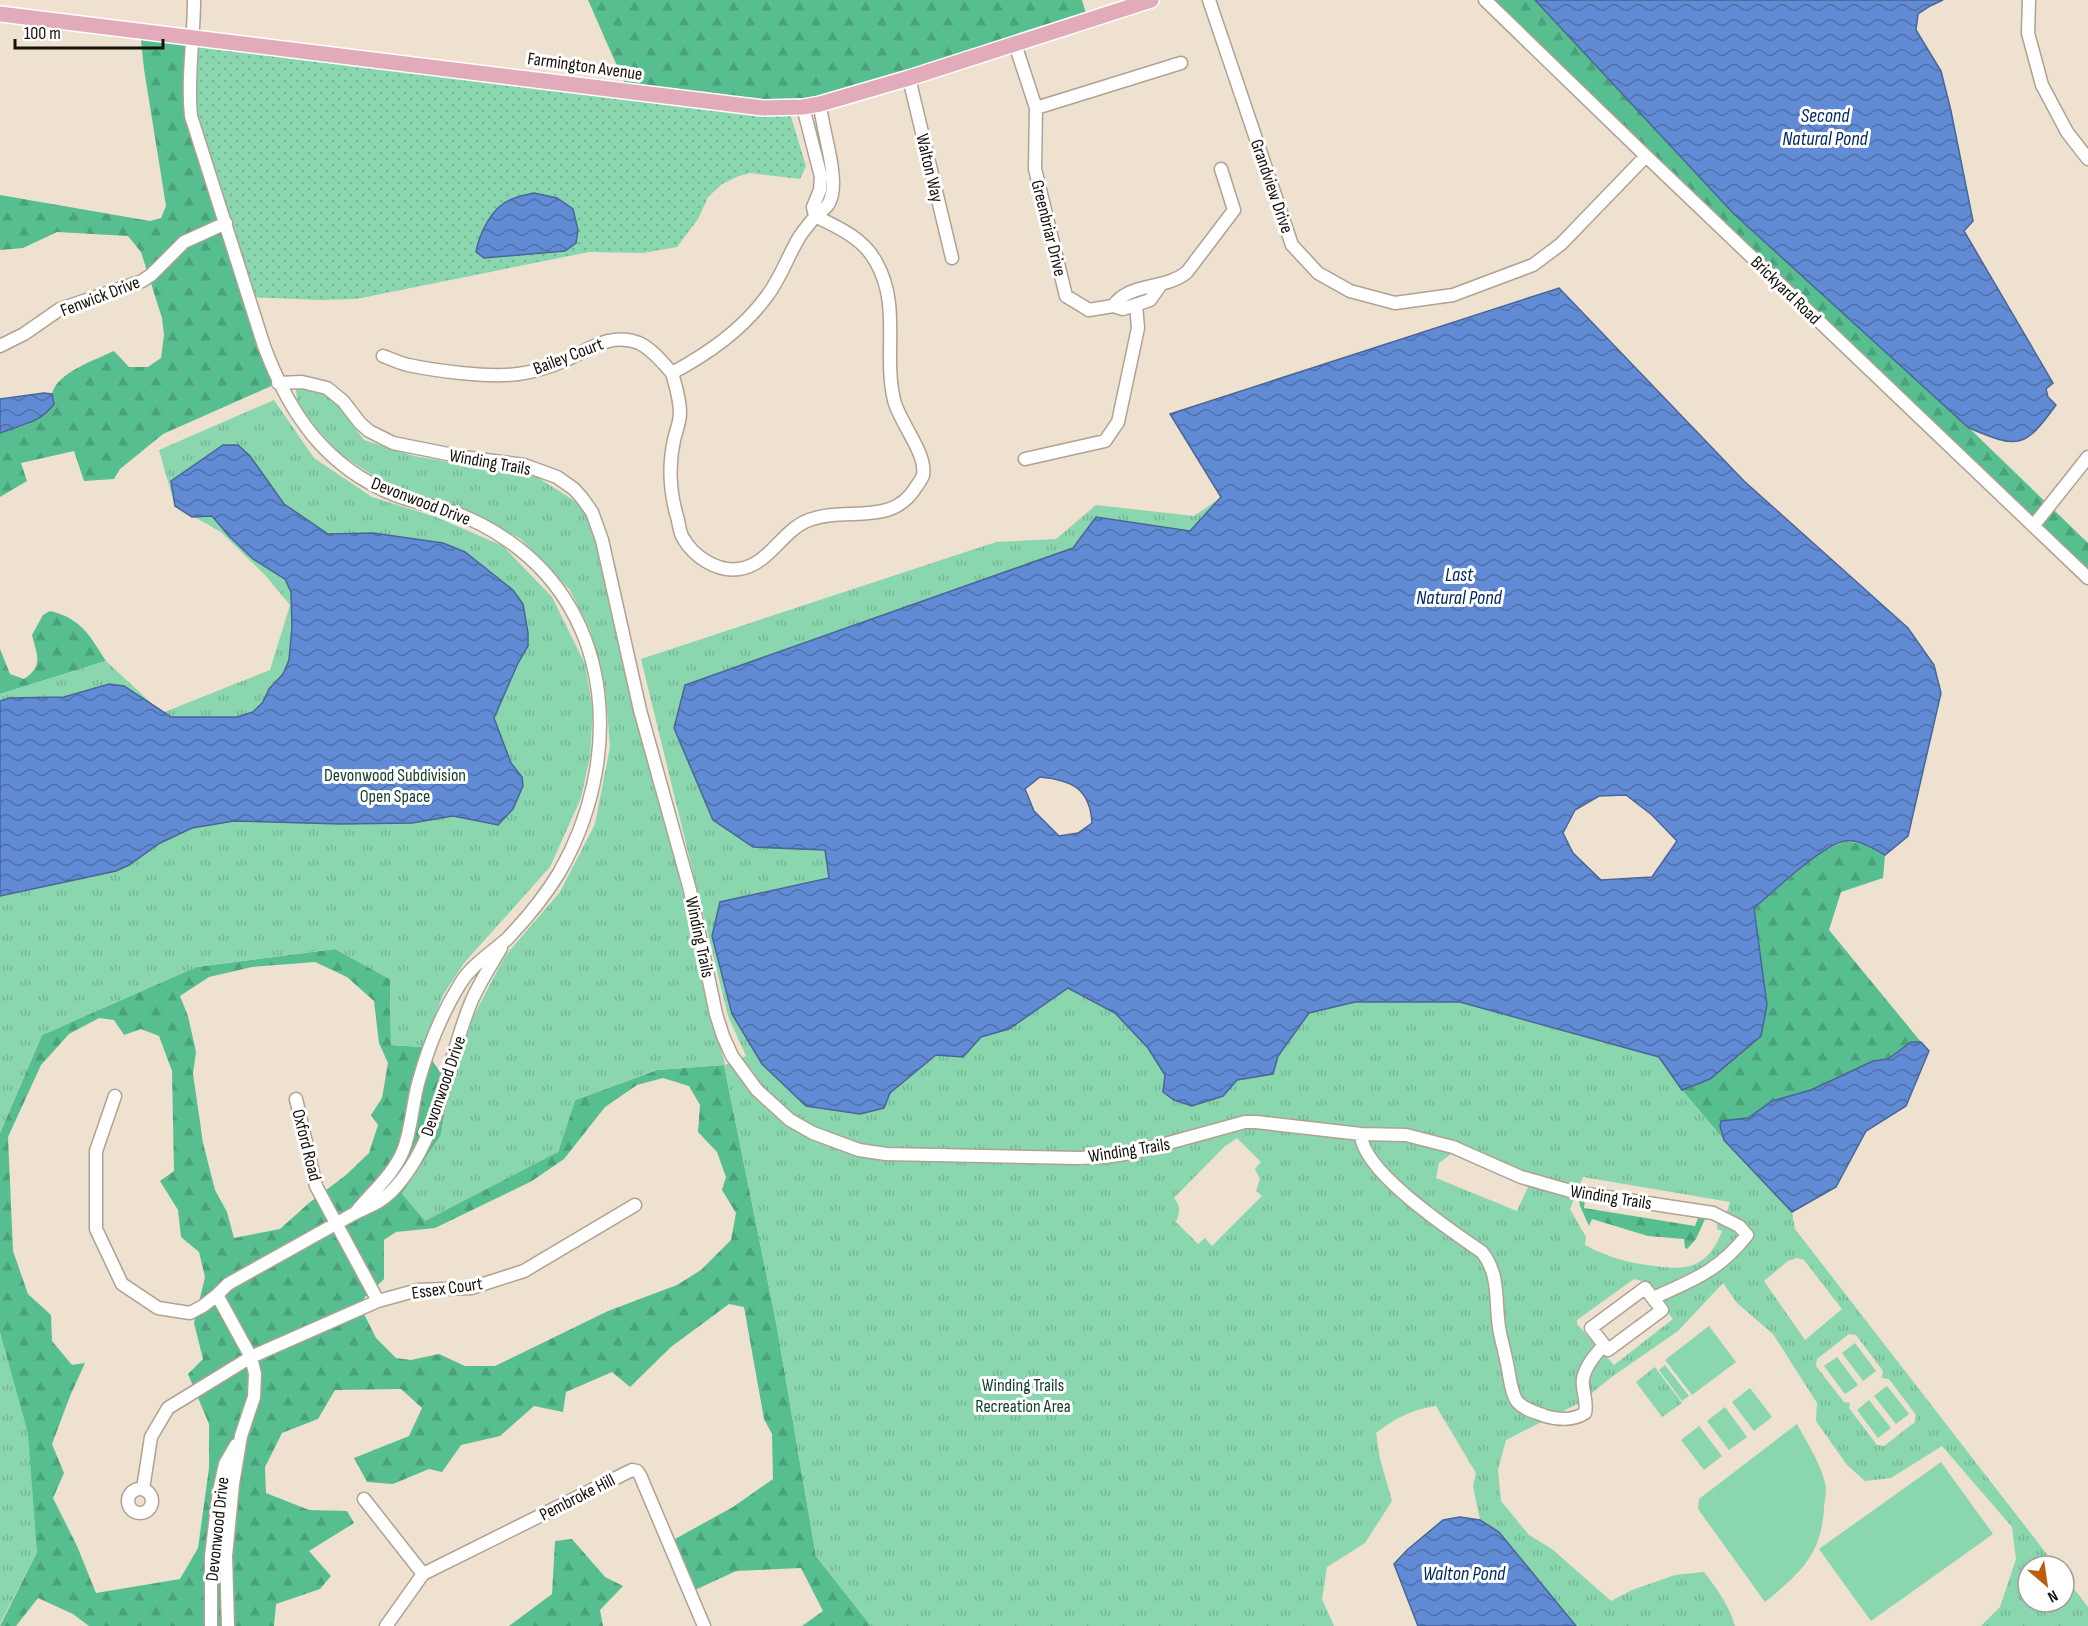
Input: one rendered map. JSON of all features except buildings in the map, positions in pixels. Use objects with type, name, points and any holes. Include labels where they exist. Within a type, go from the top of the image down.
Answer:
[{"type":"main road","name":"Farmington Avenue","points":[[0,14],[438,66],[762,108],[803,107],[820,104],[909,78],[1151,0]]},
{"type":"street","name":"Devonwood Drive","points":[[194,0],[194,37],[189,83],[192,116],[264,346],[278,383],[297,416],[317,442],[357,475],[395,495],[486,526],[525,553],[551,579],[569,604],[593,663],[599,694],[600,747],[592,794],[560,872],[543,897],[506,939],[478,963],[461,982],[438,1029],[418,1081],[403,1150],[385,1180],[356,1212]]},
{"type":"street","name":"Grandview Drive","points":[[1209,0],[1292,246],[1318,273],[1350,291],[1395,303],[1438,298],[1482,285],[1533,265],[1561,243],[1646,156]]},
{"type":"street","name":"Brickyard Road","points":[[1485,0],[2088,578]]},
{"type":"street","points":[[2029,0],[2028,33],[2042,85],[2067,132],[2088,159]]},
{"type":"street","name":"Greenbriar Drive","points":[[1015,44],[1036,108],[1035,169],[1066,296],[1089,310],[1113,306],[1123,309],[1136,305]]},
{"type":"street","points":[[1036,108],[1181,63]]},
{"type":"street","name":"Walton Way","points":[[909,78],[952,258]]},
{"type":"street","points":[[803,107],[821,177],[820,190],[813,207],[816,216],[838,227],[865,246],[877,262],[885,285],[891,312],[890,376],[894,401],[920,454],[923,476],[903,505],[887,512],[833,515],[808,521],[790,531],[759,562],[740,569],[718,568],[698,556],[682,537],[673,504],[670,470],[674,440],[681,416],[672,373],[726,340],[767,297],[799,238],[816,216],[827,208],[832,192],[832,175],[820,104]]},
{"type":"street","points":[[1113,306],[1134,291],[1144,287],[1160,286],[1180,278],[1187,272],[1234,210],[1221,169]]},
{"type":"street","name":"Fenwick Drive","points":[[0,346],[24,334],[60,309],[81,300],[124,289],[146,279],[184,242],[226,223]]},
{"type":"street","points":[[1025,459],[1105,441],[1118,422],[1138,328],[1136,305],[1150,300],[1160,286]]},
{"type":"street","name":"Bailey Court","points":[[383,356],[407,365],[493,375],[517,374],[542,369],[567,360],[597,343],[614,339],[639,343],[656,355],[672,373]]},
{"type":"street","name":"Winding Trails","points":[[278,383],[302,382],[327,388],[343,401],[369,431],[393,443],[463,457],[524,465],[557,477],[574,489],[592,512],[602,540],[640,710],[690,890],[716,1014],[723,1036],[744,1074],[773,1107],[790,1120],[813,1133],[859,1150],[904,1156],[1104,1157],[1160,1146],[1238,1124],[1256,1122],[1361,1134],[1406,1135],[1453,1147],[1521,1177],[1574,1192],[1713,1213],[1739,1226],[1747,1235],[1736,1250],[1708,1273],[1653,1298],[1645,1288],[1591,1328],[1604,1345]]},
{"type":"street","points":[[2034,525],[2088,457]]},
{"type":"street","name":"Devonwood Drive","points":[[228,1626],[226,1556],[233,1484],[241,1436],[254,1396],[255,1374],[251,1357],[217,1295],[228,1284],[337,1222],[372,1207],[404,1178],[418,1155],[472,1000],[506,939]]},
{"type":"street","points":[[115,1096],[96,1151],[96,1229],[122,1284],[158,1308],[190,1313],[204,1306],[217,1295]]},
{"type":"street","name":"Oxford Road","points":[[296,1099],[316,1186],[378,1300]]},
{"type":"street","points":[[1361,1134],[1363,1146],[1368,1154],[1403,1194],[1482,1252],[1489,1261],[1495,1275],[1500,1329],[1512,1387],[1516,1400],[1523,1406],[1550,1418],[1572,1419],[1585,1413],[1587,1401],[1583,1379],[1587,1368],[1604,1345],[1608,1350],[1662,1310],[1653,1298]]},
{"type":"street","name":"Essex Court","points":[[143,1489],[151,1437],[168,1408],[251,1357],[378,1300],[417,1290],[471,1288],[524,1271],[636,1206]]},
{"type":"street","name":"Devonwood Drive","points":[[211,1626],[212,1556],[219,1491],[225,1464],[241,1436]]},
{"type":"street","name":"Pembroke Hill","points":[[386,1626],[423,1574],[632,1470],[637,1471],[640,1476],[704,1626]]},
{"type":"street","points":[[364,1499],[423,1574]]},
{"type":"green space","points":[[588,0],[1082,0],[1088,20],[803,107],[628,91]]},
{"type":"green space","points":[[1485,0],[1535,0],[1733,213],[1969,428],[2088,543],[2088,578]]},
{"type":"green space","points":[[140,31],[194,37],[190,100],[278,383],[163,434],[120,469],[114,479],[84,481],[74,451],[21,463],[27,481],[0,497],[0,433],[29,424],[53,404],[52,394],[55,386],[69,373],[114,351],[129,367],[148,367],[161,358],[164,335],[162,318],[141,252],[128,236],[57,232],[23,248],[0,250],[0,195],[150,221],[161,218],[166,206]]},
{"type":"green space","points":[[194,37],[788,107],[806,166],[800,179],[750,173],[722,184],[708,197],[698,219],[677,247],[643,253],[589,252],[356,299],[249,297],[197,136]]},
{"type":"green space","name":"Winding Trails Recreation Area","points":[[296,389],[317,389],[333,399],[364,440],[414,456],[537,477],[578,503],[591,518],[725,1065],[746,1056],[728,1016],[641,659],[996,542],[1056,539],[1096,505],[1194,516],[1222,497],[1190,531],[1096,517],[1073,547],[754,847],[825,850],[829,878],[890,1093],[937,1055],[963,1057],[981,1037],[1009,1029],[1068,988],[1115,1013],[1148,1048],[1165,1075],[1223,1096],[1237,1080],[1273,1074],[1278,1056],[1309,1013],[1355,1002],[1460,1002],[1659,1057],[1682,1090],[1724,1140],[1792,1212],[1795,1229],[2047,1554],[2016,1554],[2016,1559],[2012,1527],[1942,1446],[1891,1478],[1865,1481],[1847,1465],[1816,1421],[1817,1403],[1773,1334],[1737,1303],[1723,1283],[1678,1331],[1613,1376],[1579,1403],[1506,1440],[1498,1470],[1501,1501],[1529,1535],[1552,1549],[1611,1601],[1632,1590],[1675,1575],[1704,1572],[1726,1604],[1735,1626],[1576,1626],[1500,1532],[1480,1520],[1473,1486],[1476,1473],[1436,1406],[1404,1415],[1376,1433],[1380,1459],[1392,1501],[1365,1543],[1327,1567],[1322,1599],[1334,1626],[871,1626],[816,1556],[776,1322],[724,1065],[657,1070],[575,1100],[558,1152],[425,1221],[402,1194],[441,1135],[449,1085],[474,1015],[505,956],[560,892],[595,824],[610,747],[606,696],[591,632],[570,590],[521,539],[457,506],[391,487],[340,454],[298,408]],"holes":[[[1237,1138],[1261,1162],[1255,1169],[1260,1179],[1256,1191],[1262,1196],[1212,1246],[1205,1238],[1198,1244],[1176,1222],[1179,1209],[1174,1198],[1224,1147]],[[1451,1154],[1528,1187],[1517,1211],[1436,1178],[1439,1163]],[[1583,1177],[1730,1202],[1724,1221],[1718,1220],[1717,1229],[1722,1231],[1709,1254],[1693,1265],[1673,1268],[1623,1260],[1585,1245],[1586,1237],[1570,1209]],[[1797,1258],[1804,1260],[1842,1309],[1805,1340],[1764,1281],[1788,1261]],[[1634,1279],[1646,1282],[1673,1319],[1614,1365],[1577,1324],[1577,1320]],[[1849,1334],[1856,1335],[1883,1371],[1882,1378],[1889,1379],[1916,1415],[1915,1422],[1884,1446],[1877,1445],[1849,1408],[1850,1403],[1844,1402],[1816,1366],[1817,1359]]]},
{"type":"green space","name":"Devonwood Subdivision Open Space","points":[[274,400],[314,458],[372,497],[436,517],[503,546],[552,597],[585,664],[593,711],[590,756],[581,798],[550,867],[464,963],[443,995],[423,1047],[391,1045],[390,979],[335,949],[196,967],[42,1035],[0,1133],[0,694],[106,661],[162,713],[270,670],[290,605],[264,574],[221,532],[175,506],[159,450]]},
{"type":"green space","points":[[50,611],[70,618],[84,629],[106,661],[0,694],[0,649],[10,674],[24,679],[37,664],[32,635],[43,615]]},
{"type":"green space","points":[[1846,841],[1868,845],[1885,855],[1883,878],[1841,892],[1829,930],[1921,1042],[1911,1042],[1888,1059],[1873,1061],[1811,1090],[1772,1101],[1748,1118],[1720,1127],[1724,1140],[1682,1090],[1710,1079],[1767,1005],[1754,908],[1820,852]]},
{"type":"green space","points":[[335,949],[390,979],[391,1045],[423,1047],[449,1085],[441,1135],[402,1194],[558,1152],[575,1100],[657,1070],[724,1065],[776,1322],[816,1556],[871,1626],[802,1626],[823,1611],[801,1568],[736,1571],[695,1590],[675,1539],[733,1507],[773,1479],[772,1434],[764,1419],[744,1307],[729,1304],[671,1347],[630,1387],[612,1372],[566,1392],[563,1412],[534,1406],[500,1436],[461,1445],[442,1472],[429,1469],[393,1484],[367,1482],[354,1458],[409,1436],[422,1408],[401,1389],[335,1390],[318,1419],[282,1433],[265,1467],[266,1493],[309,1510],[347,1511],[354,1523],[309,1551],[331,1576],[320,1589],[276,1604],[274,1626],[89,1626],[73,1614],[38,1598],[16,1626],[0,1626],[37,1552],[0,1332],[0,1133],[42,1035],[196,967]],"holes":[[[315,962],[347,977],[374,1001],[379,1043],[388,1063],[382,1098],[371,1115],[378,1125],[369,1153],[280,1229],[234,1238],[227,1212],[215,1190],[203,1143],[193,1074],[196,1052],[188,1016],[180,996],[209,977],[252,967]],[[99,1018],[114,1020],[124,1035],[141,1029],[159,1036],[172,1071],[174,1171],[160,1181],[178,1210],[181,1237],[199,1252],[205,1277],[194,1323],[203,1359],[188,1374],[209,1424],[209,1468],[198,1548],[180,1579],[96,1593],[77,1546],[53,1498],[64,1473],[52,1444],[85,1363],[72,1365],[52,1341],[51,1315],[28,1294],[13,1251],[8,1137],[41,1065],[69,1034]],[[663,1078],[689,1086],[700,1105],[698,1132],[717,1152],[726,1177],[722,1190],[736,1213],[731,1240],[701,1270],[677,1285],[608,1311],[495,1366],[465,1366],[439,1354],[411,1360],[396,1358],[376,1338],[364,1314],[364,1298],[384,1279],[384,1240],[396,1232],[435,1228],[532,1181],[564,1159],[605,1107],[637,1085]]]},
{"type":"green space","points":[[1579,1199],[1585,1199],[1584,1208],[1695,1226],[1698,1218],[1705,1219],[1696,1239],[1687,1249],[1684,1239],[1648,1236],[1592,1219],[1589,1226]]},
{"type":"green space","points":[[1709,1326],[1736,1362],[1692,1395],[1665,1360]]},
{"type":"green space","points":[[0,1332],[28,1433],[37,1552],[0,1624]]},
{"type":"green space","points":[[1855,1343],[1876,1371],[1863,1381],[1842,1353]]},
{"type":"green space","points":[[1837,1357],[1858,1385],[1845,1394],[1824,1366]]},
{"type":"green space","points":[[1665,1365],[1689,1396],[1682,1401],[1659,1370]]},
{"type":"green space","points":[[1655,1367],[1682,1403],[1662,1417],[1636,1382]]},
{"type":"green space","points":[[1887,1386],[1909,1414],[1896,1424],[1874,1396]]},
{"type":"green space","points":[[1750,1388],[1772,1417],[1754,1431],[1732,1402]]},
{"type":"green space","points":[[1869,1400],[1891,1428],[1878,1438],[1857,1410]]},
{"type":"green space","points":[[1725,1407],[1747,1437],[1729,1450],[1707,1421]]},
{"type":"green space","points":[[1797,1424],[1817,1460],[1825,1483],[1826,1495],[1822,1524],[1814,1551],[1807,1562],[1789,1582],[1765,1602],[1698,1509],[1699,1499]]},
{"type":"green space","points":[[1699,1426],[1722,1456],[1704,1470],[1681,1440]]},
{"type":"green space","points":[[1941,1462],[1993,1534],[1871,1621],[1819,1549]]},
{"type":"green space","points":[[572,1539],[605,1577],[623,1586],[600,1610],[603,1626],[509,1626],[552,1594],[555,1541]]},
{"type":"green space","name":"Winding Trails Recreation Area","points":[[2016,1559],[2016,1614],[2076,1614],[2076,1592],[2088,1607],[2088,1626],[1981,1626],[2000,1607]]},
{"type":"water","name":"Second Natural Pond","points":[[1535,0],[1943,0],[1918,14],[1916,30],[1941,71],[1951,111],[1973,221],[1964,231],[2053,383],[2046,389],[2048,397],[2056,405],[2036,430],[2028,437],[2010,442],[1969,428],[1733,213]]},
{"type":"water","points":[[534,193],[557,198],[573,209],[578,230],[576,243],[565,251],[484,258],[476,252],[483,229],[492,215],[503,204]]},
{"type":"water","name":"Last Natural Pond","points":[[1559,288],[1744,481],[1908,628],[1934,665],[1941,693],[1908,836],[1885,855],[1856,842],[1845,841],[1836,844],[1812,859],[1754,908],[1767,1005],[1761,1036],[1710,1079],[1682,1090],[1659,1057],[1460,1002],[1355,1002],[1309,1013],[1278,1056],[1273,1074],[1237,1080],[1223,1096],[1192,1106],[1174,1100],[1163,1092],[1165,1075],[1148,1048],[1115,1013],[1068,988],[1009,1029],[981,1037],[963,1057],[936,1055],[890,1093],[884,1108],[860,1114],[806,1106],[762,1064],[732,1014],[712,936],[720,902],[829,878],[825,850],[753,847],[713,820],[674,728],[685,685],[1073,548],[1096,517],[1190,531],[1221,497],[1170,414]],"holes":[[[1040,777],[1051,778],[1077,788],[1087,801],[1092,823],[1078,833],[1059,836],[1034,811],[1025,789]],[[1626,795],[1652,815],[1677,841],[1652,877],[1601,880],[1573,853],[1563,833],[1575,810],[1599,796]]]},
{"type":"water","points":[[52,394],[54,404],[48,411],[30,423],[0,433],[0,399]]},
{"type":"water","points":[[223,445],[238,445],[250,456],[284,504],[328,534],[373,533],[443,543],[465,552],[513,590],[523,604],[528,646],[494,718],[511,763],[522,777],[523,786],[513,809],[498,825],[453,816],[412,823],[234,821],[192,828],[160,843],[129,865],[116,871],[0,896],[0,701],[9,698],[64,697],[109,684],[124,686],[171,717],[237,717],[253,712],[283,674],[289,660],[292,627],[291,592],[285,579],[253,559],[212,516],[192,517],[175,506],[171,481]]},
{"type":"water","points":[[1911,1042],[1921,1042],[1929,1051],[1906,1106],[1866,1131],[1836,1187],[1792,1212],[1724,1140],[1721,1121],[1748,1118],[1772,1101],[1811,1090],[1873,1061],[1888,1059]]},
{"type":"water","name":"Walton Pond","points":[[1460,1517],[1480,1520],[1499,1532],[1576,1626],[1418,1626],[1394,1564],[1443,1520]]}]
